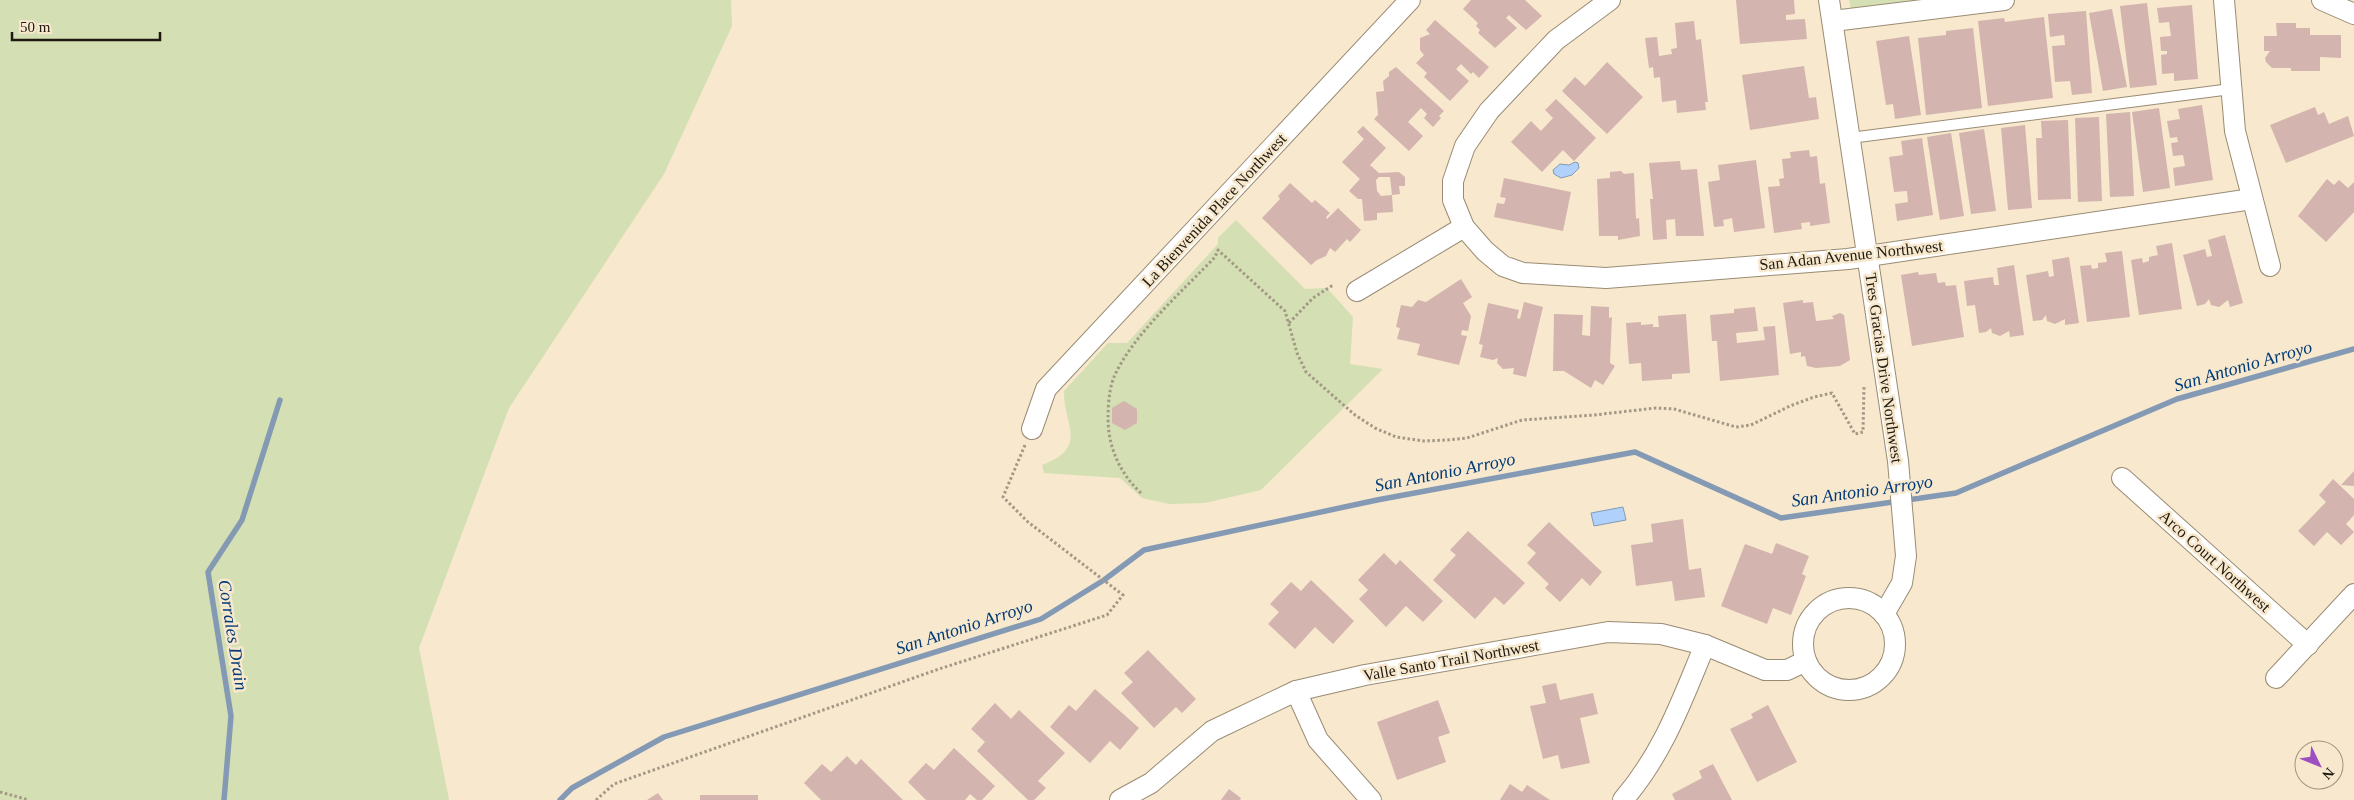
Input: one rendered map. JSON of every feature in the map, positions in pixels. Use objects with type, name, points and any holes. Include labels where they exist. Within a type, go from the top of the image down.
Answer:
[{"type":"street","name":"La Bienvenida Place Northwest","points":[[1032,429],[1046,389],[1410,0]]},
{"type":"street","name":"San Adan Avenue Northwest","points":[[1610,0],[1556,40],[1489,110],[1465,146],[1454,181],[1453,200],[1464,227],[1485,251],[1503,266],[1524,273],[1560,277],[1606,278],[1869,256],[2252,199]]},
{"type":"street","name":"Tres Gracias Drive Northwest","points":[[1829,0],[1869,256],[1898,461],[1906,556],[1902,582],[1884,614]]},
{"type":"street","points":[[1833,22],[2004,0]]},
{"type":"street","points":[[2224,0],[2235,131],[2270,266]]},
{"type":"street","points":[[2322,0],[2354,14]]},
{"type":"street","points":[[1357,291],[1464,227]]},
{"type":"street","name":"Arco Court Northwest","points":[[2122,478],[2308,645]]},
{"type":"street","points":[[2276,678],[2354,594]]},
{"type":"street","points":[[1842,598],[1857,599],[1872,604],[1884,614],[1892,628],[1895,643],[1893,659],[1885,674],[1869,686],[1854,690],[1842,690],[1827,685],[1814,675],[1806,661],[1803,645],[1805,629],[1814,614],[1827,604],[1842,598]]},
{"type":"street","name":"Valle Santo Trail Northwest","points":[[1120,800],[1151,783],[1212,731],[1296,691],[1365,675],[1608,632],[1661,634],[1705,645],[1765,670],[1787,670],[1806,661]]},
{"type":"street","points":[[1622,800],[1643,776],[1668,735],[1705,645]]},
{"type":"street","points":[[1296,691],[1318,740],[1371,800]]},
{"type":"lane","points":[[1850,138],[2231,89]]},
{"type":"path","points":[[1141,492],[1129,482],[1112,452],[1107,418],[1113,378],[1133,346],[1215,257],[1218,250],[1285,311],[1297,353],[1306,372],[1355,416],[1375,428],[1396,437],[1424,441],[1467,438],[1522,420],[1656,408],[1674,409],[1736,427],[1751,425],[1798,403],[1832,393],[1855,434],[1863,432],[1864,386]]},
{"type":"path","points":[[1289,324],[1313,298],[1333,284]]},
{"type":"path","points":[[596,800],[614,784],[939,669],[1107,615],[1123,595],[1028,522],[1003,497],[1032,429]]},
{"type":"path","points":[[0,792],[29,800]]},
{"type":"green space","points":[[0,0],[731,0],[732,26],[664,174],[509,408],[419,648],[449,800],[0,800]]},
{"type":"green space","points":[[1849,0],[1938,0],[1851,10]]},
{"type":"green space","points":[[1236,220],[1305,289],[1327,288],[1353,317],[1350,364],[1383,369],[1261,490],[1205,503],[1169,504],[1142,498],[1120,478],[1044,473],[1042,465],[1057,458],[1066,450],[1070,442],[1071,434],[1064,391],[1108,343],[1127,343],[1218,244],[1218,238]]},
{"type":"water","points":[[1575,162],[1578,163],[1579,168],[1572,175],[1561,178],[1554,174],[1553,170],[1560,164],[1569,165]]},
{"type":"water","points":[[1623,507],[1626,520],[1594,526],[1591,513]]},
{"type":"building","points":[[1471,0],[1525,0],[1542,16],[1526,30],[1509,15],[1506,18],[1517,28],[1495,48],[1478,33],[1480,30],[1476,26],[1478,23],[1463,9]]},
{"type":"building","points":[[1736,0],[1794,0],[1795,14],[1786,15],[1786,20],[1805,19],[1807,39],[1740,44]]},
{"type":"building","points":[[2147,3],[2157,85],[2130,88],[2120,6]]},
{"type":"building","points":[[2192,5],[2198,79],[2174,81],[2174,73],[2162,74],[2161,55],[2167,54],[2167,51],[2161,51],[2160,37],[2171,36],[2169,22],[2159,23],[2157,8]]},
{"type":"building","points":[[2112,9],[2127,87],[2103,91],[2089,13]]},
{"type":"building","points":[[2086,11],[2092,93],[2072,95],[2070,81],[2055,82],[2052,46],[2065,45],[2064,35],[2050,37],[2048,14]]},
{"type":"building","points":[[2044,17],[2053,98],[1988,106],[1978,21],[2004,18],[2005,22]]},
{"type":"building","points":[[1435,20],[1489,67],[1479,78],[1473,72],[1471,74],[1461,64],[1456,69],[1469,81],[1450,101],[1424,77],[1427,73],[1416,63],[1424,55],[1420,50],[1420,38],[1430,34],[1426,30]]},
{"type":"building","points":[[1694,21],[1696,40],[1701,39],[1708,102],[1705,102],[1706,110],[1677,113],[1676,100],[1662,102],[1660,77],[1654,78],[1653,67],[1649,68],[1645,38],[1657,37],[1659,56],[1672,54],[1671,49],[1677,48],[1675,23]]},
{"type":"building","points":[[2276,23],[2296,23],[2296,28],[2310,28],[2310,35],[2341,35],[2341,58],[2320,57],[2320,71],[2291,71],[2291,68],[2272,68],[2265,58],[2270,51],[2264,51],[2264,36],[2277,36]]},
{"type":"building","points":[[1973,28],[1982,108],[1926,115],[1918,38],[1946,35],[1946,31]]},
{"type":"building","points":[[1909,36],[1921,115],[1895,119],[1893,104],[1886,105],[1876,41]]},
{"type":"building","points":[[1607,62],[1643,97],[1607,134],[1562,91],[1575,77],[1585,86]]},
{"type":"building","points":[[1804,66],[1809,98],[1816,97],[1819,119],[1750,130],[1742,75]]},
{"type":"building","points":[[1396,67],[1444,111],[1433,127],[1424,118],[1427,114],[1421,108],[1408,122],[1423,136],[1409,151],[1374,119],[1378,115],[1376,92],[1384,91],[1383,81],[1389,76],[1389,72]]},
{"type":"building","points":[[1556,99],[1596,138],[1574,161],[1563,150],[1542,172],[1511,142],[1531,121],[1541,131],[1553,118],[1545,110]]},
{"type":"building","points":[[2202,105],[2213,180],[2175,186],[2173,168],[2185,166],[2183,155],[2173,156],[2171,143],[2178,142],[2177,137],[2170,138],[2167,121],[2180,119],[2178,109]]},
{"type":"building","points":[[2315,107],[2318,115],[2324,112],[2329,124],[2348,116],[2354,136],[2286,163],[2270,125]]},
{"type":"building","points":[[2159,108],[2170,188],[2143,192],[2132,112]]},
{"type":"building","points":[[2130,112],[2134,196],[2110,197],[2106,114]]},
{"type":"building","points":[[2099,117],[2102,201],[2078,202],[2075,118]]},
{"type":"building","points":[[2068,120],[2071,199],[2038,200],[2036,138],[2042,138],[2041,121]]},
{"type":"building","points":[[2025,125],[2032,208],[2008,210],[2001,128]]},
{"type":"building","points":[[1363,126],[1386,148],[1370,165],[1379,173],[1399,172],[1405,177],[1405,186],[1399,186],[1400,194],[1392,195],[1393,212],[1377,213],[1377,220],[1364,221],[1362,199],[1358,199],[1349,191],[1360,179],[1342,162],[1364,139],[1357,132]],"holes":[[[1379,177],[1390,177],[1392,195],[1381,196],[1377,191],[1376,180]]]},
{"type":"building","points":[[1984,129],[1996,211],[1971,214],[1959,133]]},
{"type":"building","points":[[1951,133],[1964,216],[1940,220],[1927,137]]},
{"type":"building","points":[[1922,138],[1933,215],[1897,221],[1895,204],[1908,202],[1907,191],[1894,192],[1889,157],[1903,155],[1901,141]]},
{"type":"building","points":[[1809,150],[1810,157],[1817,156],[1820,184],[1825,183],[1830,223],[1810,226],[1810,222],[1801,223],[1802,229],[1774,233],[1768,187],[1780,186],[1779,179],[1784,178],[1782,159],[1791,158],[1790,152]]},
{"type":"building","points":[[1756,160],[1765,228],[1734,232],[1732,218],[1723,220],[1724,226],[1714,227],[1708,182],[1720,180],[1718,165]]},
{"type":"building","points":[[1680,161],[1681,170],[1697,169],[1704,236],[1676,236],[1675,219],[1666,220],[1667,239],[1653,240],[1650,199],[1653,199],[1649,163]]},
{"type":"building","points":[[1621,171],[1624,174],[1634,173],[1636,219],[1639,218],[1640,236],[1618,240],[1618,236],[1599,236],[1597,179],[1610,178],[1610,172]]},
{"type":"building","points":[[1504,178],[1571,192],[1563,231],[1494,217],[1497,203],[1504,204],[1506,198],[1500,197]]},
{"type":"building","points":[[2327,179],[2334,185],[2339,180],[2348,188],[2354,182],[2354,212],[2326,242],[2298,216]]},
{"type":"building","points":[[1290,183],[1312,203],[1315,200],[1330,213],[1326,217],[1327,219],[1338,208],[1361,230],[1350,242],[1347,239],[1335,252],[1330,248],[1326,256],[1311,265],[1262,218],[1280,199],[1278,196]]},
{"type":"building","points":[[2225,235],[2243,303],[2230,307],[2228,300],[2219,307],[2211,305],[2209,299],[2205,304],[2197,306],[2183,255],[2205,249],[2207,257],[2212,256],[2208,240]]},
{"type":"building","points":[[2172,243],[2182,309],[2139,315],[2131,260],[2142,258],[2143,263],[2149,261],[2149,257],[2158,255],[2156,246]]},
{"type":"building","points":[[2122,251],[2130,317],[2087,322],[2080,266],[2091,265],[2092,269],[2098,268],[2098,263],[2107,262],[2105,253]]},
{"type":"building","points":[[2069,257],[2079,323],[2065,325],[2065,319],[2055,324],[2047,321],[2046,315],[2042,320],[2033,321],[2026,275],[2048,271],[2049,277],[2054,276],[2052,260]]},
{"type":"building","points":[[2014,265],[2024,335],[2010,337],[2009,331],[2000,336],[1992,333],[1991,328],[1986,332],[1979,333],[1975,305],[1967,306],[1964,281],[1993,277],[1994,285],[1999,285],[1997,268]]},
{"type":"building","points":[[1918,272],[1919,275],[1936,273],[1938,283],[1945,282],[1946,286],[1956,285],[1964,337],[1912,346],[1901,275]]},
{"type":"building","points":[[1461,279],[1472,297],[1463,303],[1471,316],[1468,331],[1462,330],[1461,335],[1467,336],[1459,365],[1417,355],[1420,344],[1397,339],[1400,328],[1396,327],[1401,305],[1412,307],[1418,300],[1426,302]]},
{"type":"building","points":[[1803,300],[1803,303],[1813,302],[1816,321],[1834,319],[1832,316],[1840,313],[1844,315],[1850,360],[1840,366],[1816,368],[1807,366],[1805,356],[1801,357],[1801,352],[1790,354],[1783,303]]},
{"type":"building","points":[[1524,302],[1543,307],[1526,377],[1513,374],[1514,368],[1503,369],[1497,363],[1498,358],[1493,360],[1480,357],[1483,345],[1479,344],[1488,303],[1519,310],[1517,318],[1520,319]]},
{"type":"building","points":[[1591,306],[1609,307],[1609,318],[1612,317],[1610,363],[1615,366],[1603,385],[1595,380],[1591,388],[1564,371],[1553,371],[1554,314],[1583,315],[1582,335],[1590,336]]},
{"type":"building","points":[[1755,307],[1758,331],[1736,333],[1737,343],[1765,340],[1763,327],[1775,326],[1779,375],[1720,381],[1717,341],[1712,341],[1710,315],[1734,313],[1734,309]]},
{"type":"building","points":[[1686,314],[1690,373],[1672,374],[1672,379],[1642,381],[1641,363],[1629,364],[1626,323],[1641,322],[1641,325],[1653,324],[1653,327],[1659,327],[1658,316]]},
{"type":"building","points":[[1124,401],[1137,409],[1137,423],[1125,430],[1112,423],[1112,408]]},
{"type":"building","points":[[2354,471],[2354,486],[2341,485]]},
{"type":"building","points":[[2333,479],[2354,499],[2354,515],[2346,524],[2354,532],[2341,545],[2327,532],[2314,546],[2298,531],[2326,502],[2319,495]]},
{"type":"building","points":[[1683,519],[1689,570],[1701,568],[1705,597],[1675,601],[1672,581],[1636,586],[1631,545],[1653,542],[1651,524]]},
{"type":"building","points":[[1549,522],[1602,572],[1590,586],[1582,578],[1560,602],[1545,588],[1549,584],[1527,563],[1536,553],[1527,545]]},
{"type":"building","points":[[1468,531],[1525,583],[1504,605],[1495,597],[1475,619],[1433,580],[1456,555],[1450,550]]},
{"type":"building","points":[[1776,543],[1809,556],[1802,574],[1806,576],[1791,615],[1773,608],[1767,624],[1721,606],[1745,544],[1772,554]]},
{"type":"building","points":[[1384,553],[1396,565],[1400,560],[1443,601],[1423,622],[1406,606],[1386,627],[1359,599],[1368,590],[1358,580]]},
{"type":"building","points":[[1311,580],[1354,621],[1333,644],[1315,627],[1295,649],[1268,624],[1279,612],[1270,604],[1291,582],[1301,591]]},
{"type":"building","points":[[1148,650],[1196,699],[1182,713],[1176,707],[1154,728],[1121,693],[1133,682],[1124,673]]},
{"type":"building","points":[[1556,683],[1560,700],[1593,693],[1598,714],[1580,718],[1590,763],[1561,769],[1558,755],[1543,759],[1530,706],[1546,703],[1542,686]]},
{"type":"building","points":[[1095,689],[1139,728],[1120,750],[1110,741],[1090,763],[1050,727],[1069,705],[1076,711]]},
{"type":"building","points":[[1438,700],[1450,733],[1438,737],[1446,762],[1397,780],[1377,722]]},
{"type":"building","points":[[995,703],[1011,719],[1019,710],[1065,753],[1038,781],[1046,788],[1034,800],[1028,800],[977,751],[985,742],[971,729]]},
{"type":"building","points":[[1768,705],[1797,762],[1757,782],[1730,729],[1753,718],[1751,714]]},
{"type":"building","points":[[954,748],[995,786],[982,800],[977,800],[970,794],[965,800],[926,800],[908,782],[926,763],[934,770]]},
{"type":"building","points":[[847,756],[856,765],[861,759],[903,800],[821,800],[804,783],[822,764],[831,772]]},
{"type":"building","points":[[1713,764],[1732,800],[1675,800],[1672,794],[1702,778],[1699,771]]},
{"type":"building","points":[[1510,784],[1522,792],[1527,785],[1550,800],[1500,800]]},
{"type":"building","points":[[1229,789],[1241,798],[1240,800],[1221,800]]},
{"type":"building","points":[[658,793],[663,800],[647,800]]},
{"type":"building","points":[[700,795],[758,795],[758,800],[700,800]]},
{"type":"waterway","name":"San Antonio Arroyo","points":[[560,800],[572,788],[664,737],[1041,619],[1104,580],[1144,550],[1377,500],[1635,452],[1781,518],[1956,493],[2177,399],[2354,349]]},
{"type":"waterway","name":"Corrales Drain","points":[[224,800],[231,716],[208,572],[242,520],[280,400]]}]
